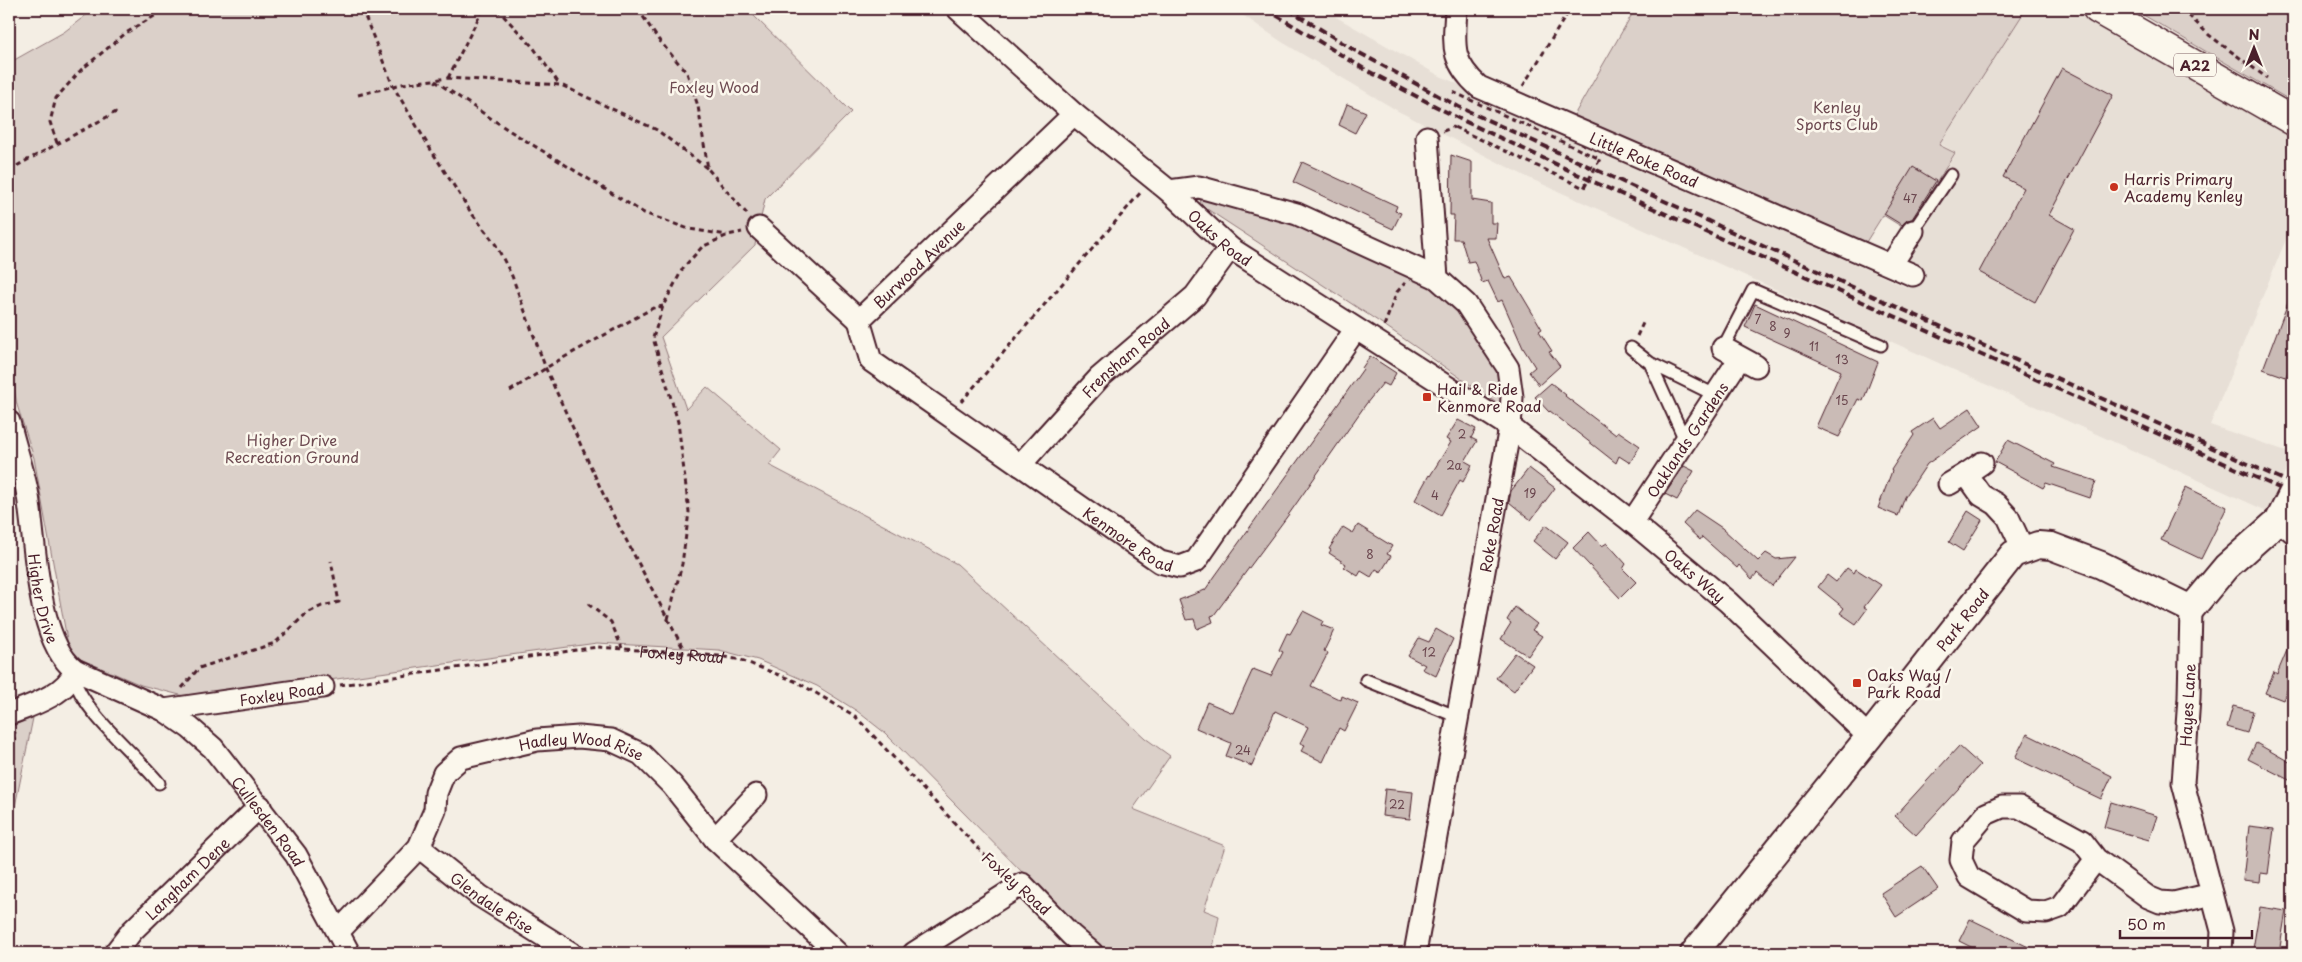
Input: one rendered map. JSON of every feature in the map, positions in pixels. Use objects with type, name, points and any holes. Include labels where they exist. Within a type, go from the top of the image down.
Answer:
[{"type":"highway","name":"A22","points":[[2097,9],[2293,121]]},
{"type":"street","name":"Oaks Road","points":[[958,9],[1074,114],[1161,185],[1230,248],[1355,330],[1510,427]]},
{"type":"street","name":"Little Roke Road","points":[[1456,9],[1454,45],[1465,74],[1480,87],[1913,275]]},
{"type":"street","name":"Burwood Avenue","points":[[759,228],[859,320],[1074,114]]},
{"type":"street","points":[[1427,137],[1436,278]]},
{"type":"street","name":"Roke Road","points":[[1161,185],[1199,187],[1297,214],[1436,278],[1466,304],[1508,368],[1512,397],[1510,427],[1415,953]]},
{"type":"street","points":[[1891,265],[1913,232]]},
{"type":"street","name":"Frensham Road","points":[[1020,466],[1099,378],[1195,296],[1230,248]]},
{"type":"street","name":"Kenmore Road","points":[[859,320],[871,361],[1160,562],[1180,567],[1196,561],[1355,330]]},
{"type":"street","name":"Oaklands Gardens","points":[[1632,522],[1740,357]]},
{"type":"street","name":"Higher Drive","points":[[9,422],[28,495],[43,608],[56,649],[74,674],[164,710]]},
{"type":"street","name":"Oaks Way","points":[[1510,427],[1632,522],[1728,602],[1869,737]]},
{"type":"street","points":[[1966,474],[1981,495],[1996,504],[2008,517],[2023,549],[2038,545],[2051,546],[2101,565],[2191,609],[2226,567],[2286,526],[2293,492]]},
{"type":"street","name":"Park Road","points":[[1694,953],[1828,785],[1869,737],[2006,562],[2013,554],[2023,549]]},
{"type":"street","name":"Hayes Lane","points":[[2191,609],[2189,698],[2183,783],[2222,930],[2221,953]]},
{"type":"street","points":[[13,713],[60,690],[74,674]]},
{"type":"street","name":"Foxley Road","points":[[164,710],[323,687]]},
{"type":"street","name":"Cullesden Road","points":[[164,710],[190,728],[213,748],[260,806],[296,855],[339,931],[349,953]]},
{"type":"street","name":"Hadley Wood Rise","points":[[339,931],[419,847],[435,810],[436,793],[444,773],[461,758],[537,740],[579,737],[611,740],[640,754],[672,785],[715,839],[837,953]]},
{"type":"street","points":[[715,839],[756,795]]},
{"type":"street","name":"Langham Dene","points":[[115,953],[132,931],[260,806]]},
{"type":"street","points":[[2096,859],[2060,907],[2046,912],[2026,911],[1969,877],[1962,860],[1963,841],[1986,814],[2002,807],[2019,807],[2082,841],[2096,859],[2148,897],[2160,902],[2174,903],[2212,894]]},
{"type":"street","name":"Glendale Rise","points":[[419,847],[480,896],[571,953]]},
{"type":"street","points":[[914,953],[1022,884]]},
{"type":"street","name":"Foxley Road","points":[[1022,884],[1071,935],[1092,953]]},
{"type":"lane","points":[[1913,232],[1950,175]]},
{"type":"lane","points":[[1740,357],[1753,290],[1881,345]]},
{"type":"lane","points":[[1631,348],[1650,363],[1715,395]]},
{"type":"lane","points":[[1650,363],[1685,440]]},
{"type":"lane","points":[[74,674],[78,691],[95,714],[140,760],[159,783]]},
{"type":"lane","points":[[1366,680],[1458,717]]},
{"type":"path","points":[[57,143],[50,122],[56,98],[81,70],[126,33],[166,9]]},
{"type":"path","points":[[362,9],[393,86],[470,211],[496,245],[512,276],[546,369],[611,511],[683,648],[683,653]]},
{"type":"path","points":[[448,78],[483,9]]},
{"type":"path","points":[[497,9],[533,47],[561,85]]},
{"type":"path","points":[[638,9],[658,38],[687,73],[698,106],[708,169]]},
{"type":"path","points":[[1528,77],[1570,9]]},
{"type":"path","points":[[2182,9],[2209,35],[2270,80]]},
{"type":"path","points":[[358,95],[393,86],[448,78],[561,85],[657,130],[708,169],[759,228]]},
{"type":"path","points":[[434,81],[510,131],[644,214],[689,229],[728,235],[702,247],[683,268],[663,306],[653,338],[678,422],[689,512],[682,564],[668,619]]},
{"type":"path","points":[[1453,92],[1600,158],[1584,188],[1454,127]]},
{"type":"path","points":[[9,170],[118,111]]},
{"type":"path","points":[[949,416],[1161,185]]},
{"type":"path","points":[[1384,325],[1396,292]]},
{"type":"path","points":[[510,391],[653,308],[663,306]]},
{"type":"path","points":[[164,710],[188,678],[199,668],[275,643],[307,613],[322,606],[339,602],[331,562]]},
{"type":"path","points":[[588,604],[611,622],[622,648]]},
{"type":"path","name":"Foxley Road","points":[[323,687],[597,647],[719,656],[759,666],[797,682],[855,716],[990,860],[1022,884]]},
{"type":"path","points":[[9,778],[13,713]]},
{"type":"shaded area","name":"Harris Primary Academy Kenley","points":[[1234,9],[1322,9],[1438,75],[1906,287],[1916,270],[1911,265],[1909,228],[1956,153],[1939,143],[2026,9],[2078,9],[2293,136],[2293,222],[2210,425],[2292,453],[2269,512],[1529,178],[1398,111],[1282,42]]},
{"type":"green space","points":[[94,9],[747,9],[851,112],[765,199],[755,245],[661,337],[686,409],[707,387],[781,450],[769,465],[957,564],[1145,738],[1170,756],[1133,809],[1225,846],[1204,910],[1219,916],[1212,953],[1102,953],[885,733],[857,711],[817,686],[758,660],[719,650],[597,643],[199,698],[141,685],[78,658],[68,645],[34,458],[17,405],[9,360],[9,63],[64,32]]},
{"type":"green space","name":"Kenley Sports Club","points":[[1635,9],[2026,9],[1939,145],[1955,153],[1907,230],[1883,215],[1866,242],[1573,117]]},
{"type":"green space","points":[[2133,9],[2293,9],[2293,102]]},
{"type":"green space","points":[[1199,187],[1437,278],[1508,368],[1511,413],[1384,325],[1201,205]]},
{"type":"green space","points":[[33,718],[9,836],[9,727]]},
{"type":"building","points":[[2062,68],[2113,95],[2049,215],[2074,229],[2035,302],[1979,272],[2024,188],[2003,177]]},
{"type":"building","points":[[1347,104],[1366,112],[1355,133],[1339,125]]},
{"type":"building","points":[[1451,155],[1472,162],[1472,200],[1491,203],[1491,223],[1497,223],[1496,238],[1487,238],[1505,279],[1511,277],[1542,329],[1539,331],[1552,351],[1549,352],[1560,366],[1539,385],[1529,372],[1535,367],[1523,348],[1502,300],[1498,302],[1488,281],[1482,283],[1474,261],[1468,262],[1461,239],[1453,239],[1454,215],[1450,215]]},
{"type":"building","points":[[1302,162],[1397,206],[1395,211],[1401,213],[1393,229],[1293,182]]},
{"type":"building","points":[[1913,167],[1936,181],[1912,219],[1907,220],[1902,225],[1884,214]]},
{"type":"building","points":[[2292,292],[2293,357],[2286,377],[2263,369]]},
{"type":"building","points":[[1755,304],[1878,362],[1863,401],[1858,399],[1839,437],[1816,427],[1841,371],[1745,327]]},
{"type":"building","points":[[1370,356],[1396,373],[1389,386],[1383,383],[1366,404],[1289,514],[1214,615],[1211,616],[1213,622],[1197,629],[1194,619],[1186,620],[1179,600],[1205,590],[1363,369]]},
{"type":"building","points":[[1551,383],[1616,435],[1618,431],[1640,446],[1630,463],[1619,456],[1616,463],[1549,412],[1535,397]]},
{"type":"building","points":[[1970,408],[1982,426],[1927,464],[1905,497],[1898,516],[1878,508],[1891,470],[1914,435],[1912,432],[1933,418],[1940,428]]},
{"type":"building","points":[[1458,420],[1476,429],[1471,438],[1477,441],[1465,461],[1472,465],[1463,482],[1460,480],[1441,515],[1415,500],[1451,442],[1446,439]]},
{"type":"building","points":[[2008,440],[2055,464],[2053,467],[2096,481],[2090,498],[2046,483],[2043,488],[1995,462]]},
{"type":"building","points":[[1684,466],[1694,471],[1677,500],[1665,494]]},
{"type":"building","points":[[1529,468],[1555,488],[1531,520],[1509,502],[1511,491]]},
{"type":"building","points":[[2186,487],[2227,507],[2201,559],[2161,540]]},
{"type":"building","points":[[1695,510],[1722,528],[1758,561],[1766,553],[1776,559],[1795,557],[1772,586],[1757,573],[1752,579],[1739,565],[1737,568],[1702,537],[1700,540],[1683,524]]},
{"type":"building","points":[[1968,511],[1982,520],[1963,551],[1949,542]]},
{"type":"building","points":[[1358,525],[1392,546],[1387,554],[1391,556],[1381,572],[1376,569],[1371,577],[1361,571],[1358,576],[1344,567],[1346,564],[1329,553],[1331,550],[1329,549],[1343,527],[1353,533]]},
{"type":"building","points":[[1546,525],[1568,542],[1555,559],[1533,541]]},
{"type":"building","points":[[1589,532],[1602,546],[1607,543],[1626,564],[1623,569],[1636,582],[1620,598],[1573,548]]},
{"type":"building","points":[[1847,568],[1854,573],[1856,569],[1881,585],[1864,607],[1867,609],[1856,624],[1840,613],[1844,608],[1818,587],[1827,575],[1836,582]]},
{"type":"building","points":[[1515,607],[1537,624],[1532,630],[1542,636],[1528,656],[1501,639],[1511,623],[1507,620]]},
{"type":"building","points":[[1303,611],[1323,621],[1321,625],[1334,630],[1324,651],[1328,653],[1311,686],[1341,700],[1342,696],[1358,703],[1344,731],[1339,728],[1323,762],[1301,751],[1305,745],[1300,743],[1308,727],[1275,711],[1252,766],[1226,756],[1231,743],[1196,728],[1207,702],[1233,713],[1253,669],[1271,676],[1283,652],[1279,650],[1287,633],[1290,634]]},
{"type":"building","points":[[1436,629],[1453,639],[1436,676],[1422,669],[1425,665],[1408,656],[1419,638],[1429,642]]},
{"type":"building","points":[[2293,636],[2293,676],[2283,700],[2265,693],[2274,672],[2277,674]]},
{"type":"building","points":[[1515,653],[1533,665],[1514,691],[1496,678]]},
{"type":"building","points":[[2233,706],[2253,711],[2247,733],[2227,727]]},
{"type":"building","points":[[2027,734],[2112,776],[2101,799],[2015,758]]},
{"type":"building","points":[[2256,743],[2293,764],[2293,782],[2248,759]]},
{"type":"building","points":[[1959,746],[1980,765],[1916,835],[1895,816]]},
{"type":"building","points":[[1385,789],[1413,792],[1410,819],[1382,816]]},
{"type":"building","points":[[2111,802],[2157,816],[2149,840],[2104,827]]},
{"type":"building","points":[[2249,826],[2274,829],[2268,874],[2261,873],[2260,882],[2243,880]]},
{"type":"building","points":[[1922,866],[1938,889],[1896,917],[1881,893]]},
{"type":"building","points":[[2260,907],[2286,911],[2279,953],[2253,949]]},
{"type":"building","points":[[1970,919],[2041,953],[1983,953],[1959,941]]},
{"type":"railway","points":[[1266,9],[1366,70],[1460,119],[1594,182],[2293,494]]},
{"type":"railway","points":[[1288,9],[1354,50],[1459,107],[1848,285],[2293,484]]},
{"type":"place","name":"Harris Primary Academy Kenley","points":[[2114,187]]},
{"type":"place","name":"Hail & Ride Kenmore Road","points":[[1427,397]]},
{"type":"place","name":"Oaks Way / Park Road","points":[[1857,683]]},
{"type":"park label","name":"Foxley Wood","points":[[714,86]]},
{"type":"park label","name":"Higher Drive Recreation Ground","points":[[292,448]]}]
